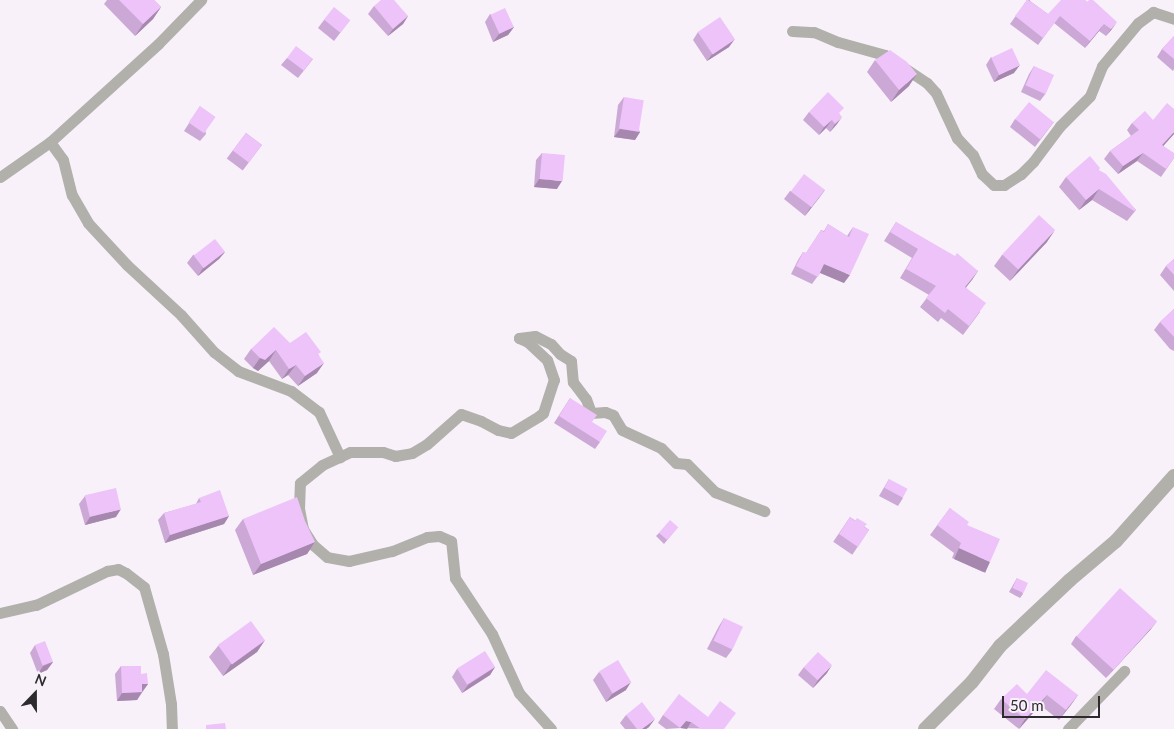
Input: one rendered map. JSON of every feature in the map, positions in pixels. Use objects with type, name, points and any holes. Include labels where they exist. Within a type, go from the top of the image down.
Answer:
[{"type":"street","points":[[0,177],[50,142],[158,44],[201,0]]},
{"type":"street","points":[[792,31],[814,32],[838,42],[884,55],[927,83],[936,93],[957,138],[974,155],[982,174],[994,185],[1004,185],[1033,162],[1060,126],[1090,96],[1102,66],[1138,22],[1152,12],[1174,19]]},
{"type":"street","points":[[50,142],[63,160],[72,195],[88,223],[127,265],[181,315],[214,352],[238,371],[291,391],[319,412],[340,457]]},
{"type":"street","points":[[551,729],[519,693],[492,634],[455,578],[451,541],[439,536],[427,537],[392,551],[349,561],[327,557],[312,545],[303,529],[299,509],[300,483],[322,465],[350,452],[383,452],[395,456],[412,454],[427,444],[460,414],[481,421],[498,430],[511,433],[539,416],[543,413],[554,380],[553,370],[547,360],[528,342],[519,338],[535,336],[551,344],[560,354],[572,361],[573,382],[586,399],[591,413],[605,412],[613,416],[622,430],[661,448],[676,464],[687,464],[715,492],[764,511]]},
{"type":"street","points":[[925,729],[972,682],[1014,633],[1116,541],[1174,476]]},
{"type":"street","points":[[0,613],[36,605],[107,571],[118,570],[126,573],[144,587],[163,654],[171,704],[172,729]]},
{"type":"street","points":[[1068,729],[1124,671]]},
{"type":"street","points":[[0,711],[12,729]]},
{"type":"building","points":[[119,0],[154,0],[161,7],[143,24]]},
{"type":"building","points":[[381,0],[394,0],[408,16],[393,29],[374,6]]},
{"type":"building","points":[[1027,0],[1048,14],[1061,0],[1085,0],[1087,2],[1093,0],[1117,22],[1111,29],[1104,24],[1090,41],[1060,16],[1043,38],[1015,16]]},
{"type":"building","points":[[334,7],[350,20],[340,33],[324,19]]},
{"type":"building","points":[[505,8],[514,27],[499,34],[490,15]]},
{"type":"building","points":[[720,17],[735,39],[713,54],[698,32]]},
{"type":"building","points":[[1174,36],[1174,59],[1162,49]]},
{"type":"building","points":[[296,46],[313,59],[304,71],[287,58]]},
{"type":"building","points":[[1012,48],[1020,65],[999,75],[991,58]]},
{"type":"building","points":[[890,50],[907,62],[917,74],[899,90],[875,60]]},
{"type":"building","points":[[1034,66],[1054,75],[1046,94],[1025,85]]},
{"type":"building","points":[[828,92],[844,108],[839,113],[842,117],[835,124],[832,120],[824,127],[809,112]]},
{"type":"building","points":[[624,97],[644,100],[639,132],[619,129]]},
{"type":"building","points":[[1029,102],[1054,122],[1040,139],[1015,119]]},
{"type":"building","points":[[1167,103],[1174,109],[1174,132],[1162,145],[1174,153],[1174,158],[1166,169],[1143,153],[1123,166],[1110,151],[1139,130],[1132,123],[1145,111],[1153,120]]},
{"type":"building","points":[[200,106],[216,117],[204,133],[189,122]]},
{"type":"building","points":[[246,133],[262,145],[249,163],[233,151]]},
{"type":"building","points":[[542,153],[565,155],[563,181],[540,179]]},
{"type":"building","points":[[1090,156],[1100,168],[1097,169],[1106,174],[1136,210],[1134,211],[1099,189],[1086,200],[1066,177]]},
{"type":"building","points":[[804,174],[825,190],[812,207],[791,192]]},
{"type":"building","points":[[1039,215],[1055,230],[1018,269],[1002,254]]},
{"type":"building","points":[[896,222],[955,256],[957,253],[978,271],[965,287],[986,303],[969,326],[948,309],[945,313],[926,298],[936,286],[906,269],[918,249],[890,232]]},
{"type":"building","points":[[828,224],[849,237],[853,227],[869,234],[850,275],[824,264],[818,277],[796,266],[803,252],[806,253],[821,230],[824,232]]},
{"type":"building","points":[[215,239],[225,252],[204,268],[194,256]]},
{"type":"building","points":[[1174,259],[1174,275],[1166,266]]},
{"type":"building","points":[[1174,309],[1174,337],[1160,322]]},
{"type":"building","points":[[274,327],[290,343],[306,332],[321,352],[318,354],[324,363],[305,376],[296,365],[289,369],[276,350],[265,360],[260,358],[251,349]]},
{"type":"building","points":[[570,398],[597,415],[592,422],[607,431],[600,442],[559,416]]},
{"type":"building","points":[[889,479],[908,489],[903,498],[884,488]]},
{"type":"building","points":[[116,488],[121,509],[90,517],[85,495]]},
{"type":"building","points":[[220,490],[229,516],[170,535],[164,513],[201,502],[199,498]]},
{"type":"building","points":[[297,497],[315,542],[261,564],[243,519]]},
{"type":"building","points":[[950,508],[969,522],[967,525],[1000,539],[990,562],[959,548],[961,543],[937,525]]},
{"type":"building","points":[[850,517],[855,521],[857,518],[867,524],[864,527],[869,530],[858,547],[839,534]]},
{"type":"building","points":[[670,520],[678,527],[667,540],[659,533]]},
{"type":"building","points":[[1017,578],[1028,583],[1023,593],[1013,588]]},
{"type":"building","points":[[1120,588],[1157,621],[1114,670],[1077,636]]},
{"type":"building","points":[[724,618],[743,627],[732,650],[713,641]]},
{"type":"building","points":[[251,621],[265,640],[232,665],[218,645]]},
{"type":"building","points":[[45,641],[53,662],[43,665],[35,645]]},
{"type":"building","points":[[485,651],[495,667],[467,685],[457,668]]},
{"type":"building","points":[[818,652],[832,665],[818,680],[804,667]]},
{"type":"building","points":[[618,660],[631,682],[613,694],[599,671]]},
{"type":"building","points":[[121,666],[141,666],[141,674],[147,673],[148,684],[142,684],[142,692],[122,693]]},
{"type":"building","points":[[1046,670],[1078,695],[1066,710],[1047,695],[1025,719],[1001,699],[1017,684],[1027,694]]},
{"type":"building","points":[[679,694],[708,717],[720,701],[736,713],[724,729],[701,729],[686,721],[680,728],[663,715]]},
{"type":"building","points":[[642,702],[655,719],[642,729],[637,729],[626,715]]},
{"type":"building","points":[[225,723],[226,729],[206,729],[206,725]]}]
